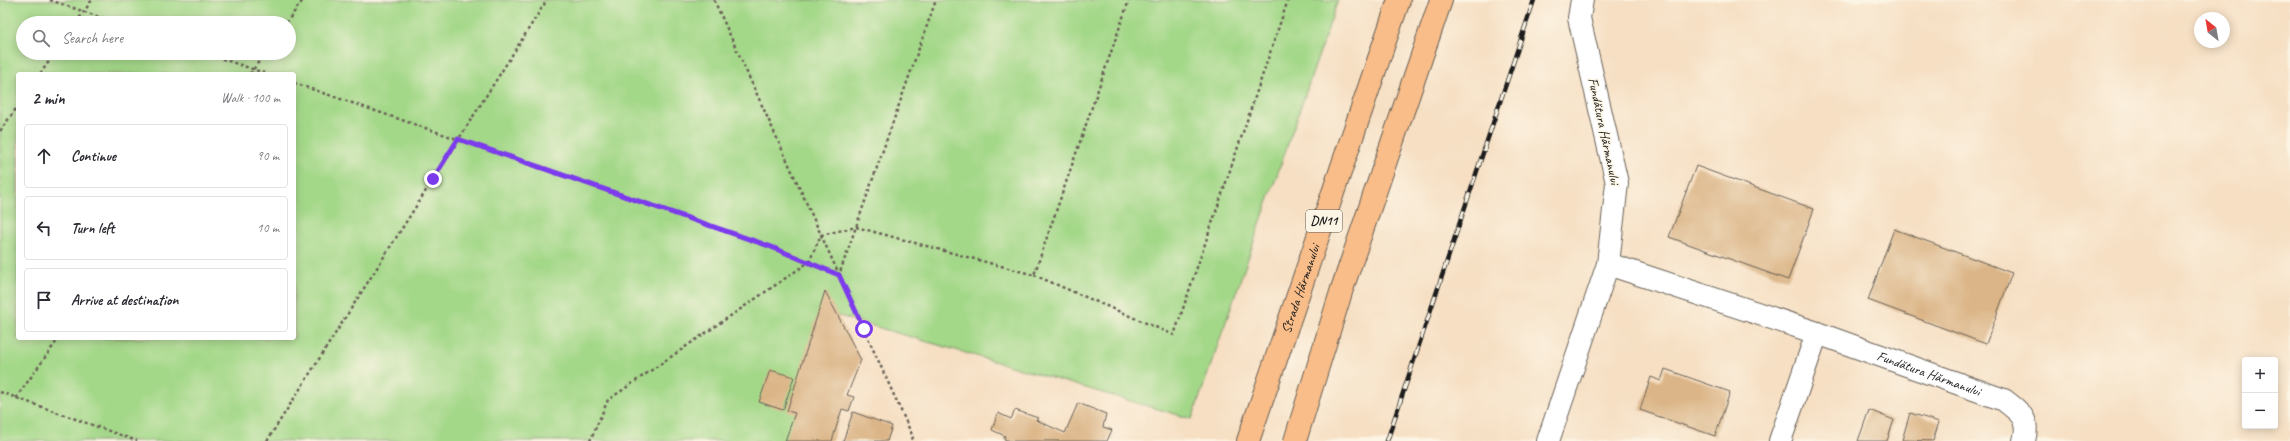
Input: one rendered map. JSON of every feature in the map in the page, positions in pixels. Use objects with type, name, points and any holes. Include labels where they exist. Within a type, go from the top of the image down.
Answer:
[{"type":"main road","name":"Strada Hărmanului","points":[[1248,441],[1399,0]]},
{"type":"main road","name":"DN11","points":[[1295,441],[1342,289],[1441,0]]},
{"type":"street","name":"Fundătura Hărmanului","points":[[1548,441],[1608,264],[1617,183],[1579,18],[1582,0]]},
{"type":"street","name":"Fundătura Hărmanului","points":[[1608,264],[1817,333],[2004,400],[2022,413],[2030,437]]},
{"type":"street","points":[[1780,441],[1817,333]]},
{"type":"path","points":[[50,0],[96,16]]},
{"type":"path","points":[[81,16],[92,0]]},
{"type":"path","points":[[291,16],[303,0]]},
{"type":"path","points":[[266,441],[547,0]]},
{"type":"path","points":[[714,0],[913,437],[911,441]]},
{"type":"path","points":[[839,275],[936,0]]},
{"type":"path","points":[[1034,275],[1129,0]]},
{"type":"path","points":[[821,235],[856,227],[1034,275],[1174,335],[1288,0]]},
{"type":"path","points":[[41,72],[50,60]]},
{"type":"path","points":[[226,60],[261,72]]},
{"type":"path","points":[[251,72],[260,60]]},
{"type":"path","points":[[296,84],[762,243],[839,275]]},
{"type":"path","points":[[0,131],[16,109]]},
{"type":"path","points":[[590,441],[608,400],[809,262],[821,235]]},
{"type":"path","points":[[16,398],[58,340]]},
{"type":"path","points":[[0,392],[137,441]]},
{"type":"green space","points":[[0,0],[1338,0],[1192,419],[822,311],[788,441],[0,441]]},
{"type":"building","points":[[1696,166],[1814,209],[1788,280],[1669,237]]},
{"type":"building","points":[[1894,229],[2012,273],[1986,344],[1868,300]]},
{"type":"building","points":[[825,291],[861,360],[847,395],[854,397],[849,411],[842,409],[832,441],[785,441],[795,413],[787,411]]},
{"type":"building","points":[[1665,369],[1730,392],[1715,436],[1640,410],[1651,377],[1661,381]]},
{"type":"building","points":[[770,370],[794,377],[783,410],[759,402]]},
{"type":"building","points":[[1078,403],[1106,414],[1103,427],[1112,430],[1107,441],[1011,441],[1004,439],[1005,436],[992,430],[998,413],[1011,419],[1015,410],[1038,418],[1036,420],[1065,433]]},
{"type":"building","points":[[1869,410],[1894,420],[1887,441],[1858,441]]},
{"type":"building","points":[[853,412],[892,426],[887,441],[843,441]]},
{"type":"building","points":[[1910,413],[1939,422],[1933,441],[1902,440]]},
{"type":"railway","points":[[1387,441],[1534,0]]},
{"type":"route","points":[[433,179],[458,139],[769,246],[839,275],[864,329]]}]
